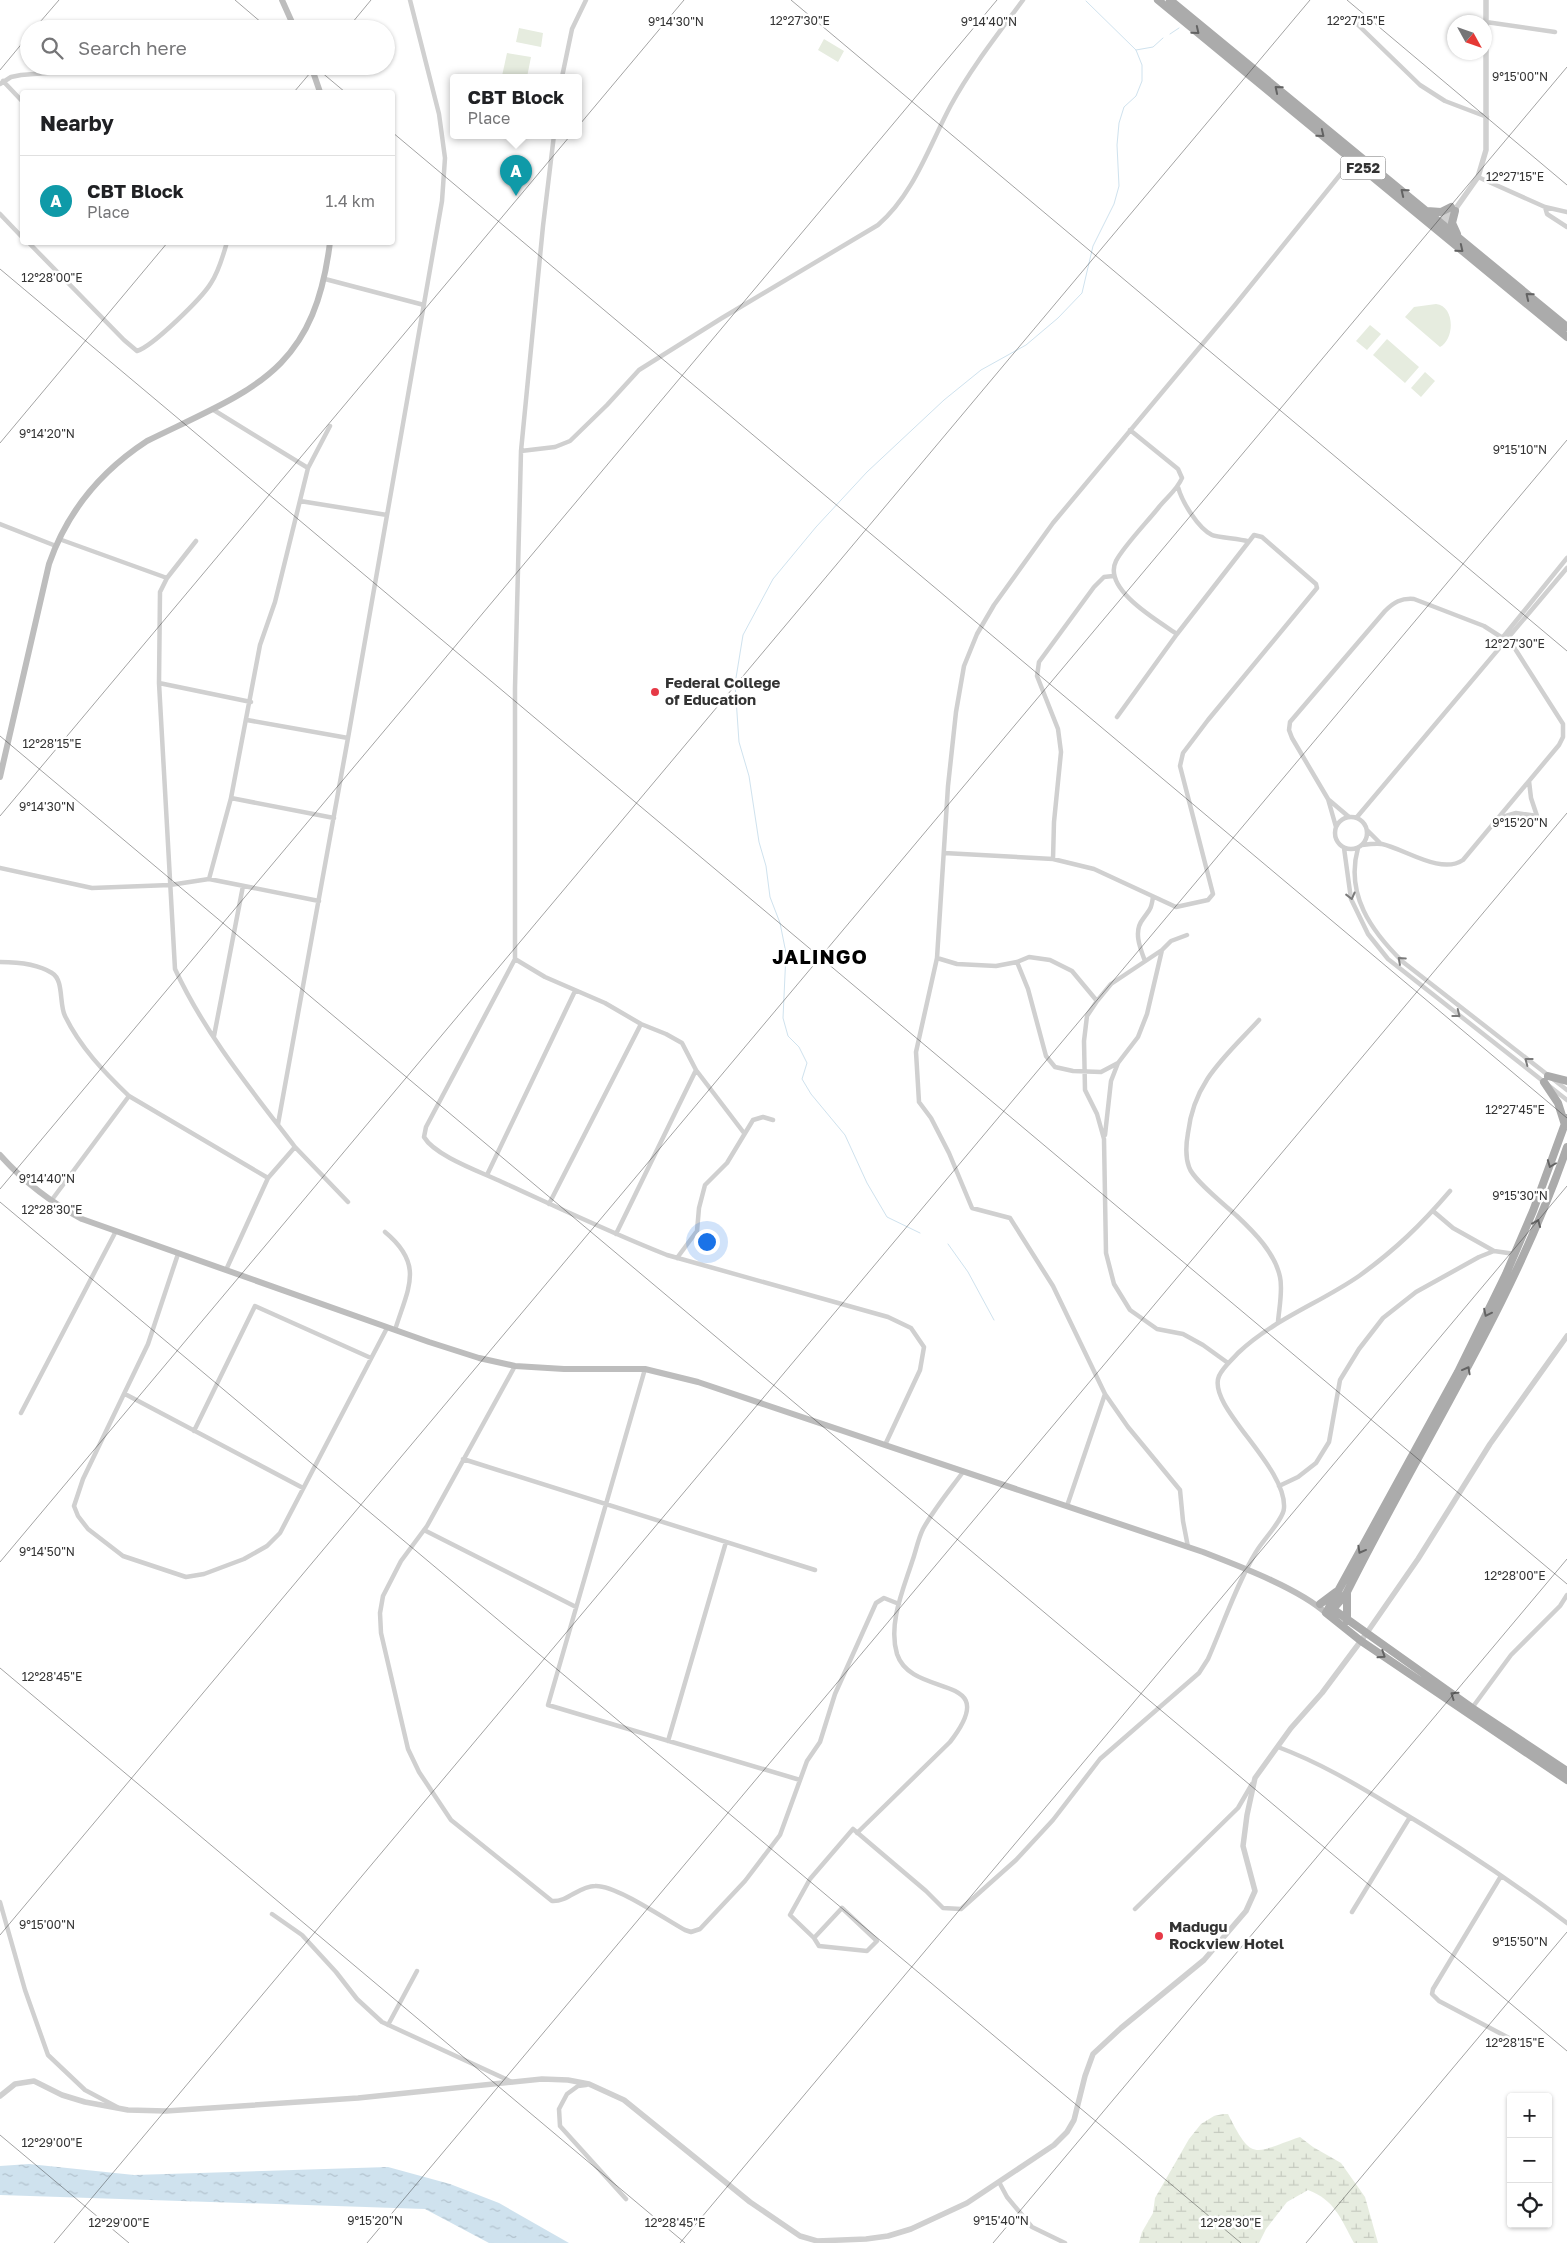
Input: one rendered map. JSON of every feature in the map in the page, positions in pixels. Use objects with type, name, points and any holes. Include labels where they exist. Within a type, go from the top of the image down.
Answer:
[{"type":"main road","points":[[282,0],[291,20]]},
{"type":"main road","name":"F252","points":[[1158,0],[1426,210],[1440,227],[1463,241],[1567,326]]},
{"type":"main road","name":"F252","points":[[1170,0],[1308,119],[1352,160],[1440,227],[1567,337]]},
{"type":"main road","points":[[314,75],[319,90]]},
{"type":"main road","points":[[1426,210],[1436,212],[1453,209],[1453,227],[1463,241]]},
{"type":"main road","points":[[0,777],[49,564],[59,538],[90,490],[121,459],[147,441],[212,410],[261,381],[285,360],[308,328],[325,279],[330,245]]},
{"type":"main road","points":[[1546,1079],[1567,1081]]},
{"type":"main road","points":[[1347,1621],[1343,1591],[1458,1372],[1515,1254],[1566,1122],[1546,1079]]},
{"type":"main road","points":[[1329,1611],[1343,1591],[1495,1316],[1526,1249],[1567,1147]]},
{"type":"main road","points":[[0,1155],[17,1174],[51,1201],[82,1219],[462,1354],[514,1366],[645,1369],[698,1382],[1188,1547],[1247,1570],[1317,1603],[1567,1780]]},
{"type":"main road","points":[[1317,1603],[1343,1591]]},
{"type":"main road","points":[[1329,1611],[1347,1621],[1364,1638]]},
{"type":"main road","points":[[1470,1711],[1567,1771]]},
{"type":"street","points":[[278,1124],[334,818],[442,202],[445,158],[439,114],[410,0]]},
{"type":"street","points":[[563,74],[572,29],[586,0]]},
{"type":"street","points":[[520,451],[555,447],[570,441],[639,370],[878,225],[893,212],[918,172],[951,104],[1023,0]]},
{"type":"street","points":[[1486,0],[1486,15]]},
{"type":"street","points":[[1355,22],[1420,85],[1445,100],[1487,117]]},
{"type":"street","points":[[1492,23],[1555,32]]},
{"type":"street","points":[[1440,227],[1478,177],[1486,150],[1486,60]]},
{"type":"street","points":[[20,75],[2,82],[20,99]]},
{"type":"street","points":[[554,139],[520,451],[515,688],[515,958],[454,1071],[426,1127],[424,1137],[428,1145],[487,1175],[616,1234],[677,1258],[888,1318],[911,1328],[924,1347],[920,1370],[885,1445]]},
{"type":"street","points":[[1188,1547],[1180,1490],[1128,1427],[1105,1394],[1053,1286],[1010,1218],[972,1208],[949,1153],[931,1118],[919,1102],[916,1052],[937,958],[956,712],[964,666],[977,634],[994,604],[1032,550],[1352,160]]},
{"type":"street","points":[[1478,177],[1545,207],[1567,212]]},
{"type":"street","points":[[1545,207],[1547,214],[1567,227]]},
{"type":"street","points":[[0,214],[20,235]]},
{"type":"street","points":[[31,245],[137,351],[157,340],[211,284],[226,245]]},
{"type":"street","points":[[325,279],[424,305]]},
{"type":"street","points":[[212,410],[308,468]]},
{"type":"street","points":[[209,879],[231,798],[251,702],[260,645],[275,602],[308,468],[330,426]]},
{"type":"street","points":[[1130,430],[1178,469],[1182,478],[1178,487],[1160,505],[1115,562],[1113,576],[1118,588],[1137,605],[1178,634]]},
{"type":"street","points":[[1178,487],[1181,501],[1212,536],[1248,541]]},
{"type":"street","points":[[300,501],[387,514]]},
{"type":"street","points":[[0,524],[56,546]]},
{"type":"street","points":[[944,853],[1053,858],[1094,869],[1153,898],[1176,907],[1208,900],[1214,894],[1180,766],[1183,753],[1317,588],[1316,584],[1262,537],[1254,535],[1117,717]]},
{"type":"street","points":[[59,538],[167,578]]},
{"type":"street","points":[[196,541],[167,578],[160,592],[159,683],[174,969],[186,994],[214,1037],[295,1147],[348,1202]]},
{"type":"street","points":[[1357,817],[1498,648],[1567,558]]},
{"type":"street","points":[[1505,638],[1567,568]]},
{"type":"street","points":[[1053,858],[1054,822],[1061,752],[1058,730],[1037,676],[1039,662],[1094,587],[1104,577],[1113,576]]},
{"type":"street","points":[[1344,848],[1381,844],[1449,865],[1463,860],[1559,745],[1564,731],[1563,724],[1519,654],[1505,638],[1484,626],[1414,599],[1405,598],[1399,600],[1385,610],[1290,722],[1289,730],[1328,799],[1336,827],[1336,839],[1344,848],[1351,899],[1362,922],[1379,948],[1399,968],[1546,1079],[1567,1090]]},
{"type":"street","points":[[159,683],[251,702]]},
{"type":"street","points":[[247,720],[348,738]]},
{"type":"street","points":[[1498,818],[1516,813],[1537,816],[1531,798],[1529,781]]},
{"type":"street","points":[[231,798],[334,818]]},
{"type":"street","points":[[1328,799],[1349,817]]},
{"type":"street","points":[[1336,827],[1341,820],[1349,817],[1357,817],[1365,824],[1367,830],[1366,840],[1360,846],[1353,871],[1359,899],[1369,922],[1384,943],[1403,962],[1546,1079],[1567,1100]]},
{"type":"street","points":[[1367,830],[1381,844]]},
{"type":"street","points":[[0,868],[92,888],[170,885],[209,879],[318,901]]},
{"type":"street","points":[[214,1037],[243,886]]},
{"type":"street","points":[[1145,961],[1137,931],[1142,919],[1151,910],[1153,898]]},
{"type":"street","points":[[1104,1139],[1097,1114],[1085,1090],[1087,1016],[1096,1001],[1111,984],[1162,950],[1171,941],[1187,935]]},
{"type":"street","points":[[1162,950],[1147,1014],[1138,1037],[1118,1063],[1111,1081],[1104,1139],[1106,1254],[1114,1284],[1130,1310],[1157,1329],[1183,1334],[1203,1345],[1228,1363]]},
{"type":"street","points":[[937,958],[957,964],[996,966],[1017,962],[1029,957],[1050,960],[1072,971],[1096,1001]]},
{"type":"street","points":[[515,958],[545,977],[605,1003],[640,1024],[666,1034],[682,1043],[696,1070],[744,1133]]},
{"type":"street","points":[[0,962],[17,962],[53,973],[58,981],[61,1007],[77,1036],[92,1059],[129,1096],[268,1178]]},
{"type":"street","points":[[1017,962],[1028,989],[1046,1056],[1055,1066],[1084,1072],[1101,1072],[1118,1063]]},
{"type":"street","points":[[487,1175],[575,991]]},
{"type":"street","points":[[1259,1020],[1216,1067],[1198,1091],[1190,1112],[1186,1147],[1189,1168],[1204,1186],[1248,1226],[1269,1252],[1280,1277],[1278,1322]]},
{"type":"street","points":[[550,1204],[640,1024]]},
{"type":"street","points":[[616,1234],[696,1070]]},
{"type":"street","points":[[51,1201],[129,1096]]},
{"type":"street","points":[[677,1258],[697,1231],[699,1208],[705,1185],[727,1163],[753,1120],[763,1117],[773,1120]]},
{"type":"street","points":[[226,1270],[268,1178],[295,1147]]},
{"type":"street","points":[[814,1938],[842,1908],[878,1941],[867,1952],[819,1946],[814,1938],[790,1915],[810,1879],[853,1829],[926,1890],[943,1908],[961,1909],[1016,1860],[1052,1820],[1100,1759],[1199,1673],[1208,1659],[1247,1570],[1264,1538],[1278,1524],[1284,1509],[1279,1486],[1258,1449],[1233,1418],[1218,1394],[1218,1377],[1228,1363],[1250,1342],[1278,1322],[1357,1278],[1387,1256],[1433,1211],[1450,1191]]},
{"type":"street","points":[[1433,1211],[1453,1228],[1494,1251],[1515,1254]]},
{"type":"street","points":[[21,1413],[116,1232]]},
{"type":"street","points":[[386,1232],[399,1243],[407,1256],[412,1272],[395,1330]]},
{"type":"street","points":[[1279,1486],[1298,1477],[1316,1463],[1329,1442],[1340,1380],[1359,1349],[1383,1318],[1434,1281],[1494,1251]]},
{"type":"street","points":[[178,1254],[148,1344],[83,1479],[74,1506],[78,1516],[88,1529],[123,1556],[186,1577],[204,1574],[244,1559],[274,1539],[280,1532],[387,1328]]},
{"type":"street","points":[[194,1431],[255,1306],[371,1358]]},
{"type":"street","points":[[1135,1909],[1238,1808],[1255,1778],[1291,1728],[1322,1693],[1364,1638],[1418,1559],[1490,1444],[1567,1336]]},
{"type":"street","points":[[514,1366],[424,1530],[401,1561],[383,1596],[380,1613],[381,1633],[408,1748],[419,1772],[451,1820],[552,1901],[559,1901],[588,1887],[603,1886],[685,1930],[692,1932],[700,1929],[744,1881],[780,1835],[807,1761],[820,1742],[835,1694],[876,1603],[884,1598],[899,1604]]},
{"type":"street","points":[[645,1369],[548,1705],[800,1780]]},
{"type":"street","points":[[125,1394],[303,1488]]},
{"type":"street","points":[[1067,1506],[1105,1394]]},
{"type":"street","points":[[463,1459],[815,1570]]},
{"type":"street","points":[[857,1832],[950,1742],[966,1716],[967,1704],[960,1692],[919,1678],[908,1672],[897,1656],[894,1638],[899,1604],[922,1531],[963,1472]]},
{"type":"street","points":[[424,1530],[576,1607]]},
{"type":"street","points":[[668,1741],[726,1542]]},
{"type":"street","points":[[1470,1711],[1511,1655],[1560,1606],[1567,1595]]},
{"type":"street","points":[[1278,1747],[1303,1756],[1410,1817],[1476,1858],[1567,1923]]},
{"type":"street","points":[[0,2096],[15,2084],[34,2081],[62,2095],[121,2108],[166,2111],[288,2104],[562,2079],[589,2084],[624,2100],[717,2176],[780,2224],[800,2236],[817,2242],[888,2236],[967,2203],[1054,2145],[1071,2127],[1093,2054],[1100,2046],[1198,1966],[1246,1911],[1255,1891],[1244,1846],[1247,1815],[1255,1778]]},
{"type":"street","points":[[1352,1912],[1410,1817]]},
{"type":"street","points":[[1501,1876],[1433,1989],[1432,1994],[1439,2001],[1526,2047]]},
{"type":"street","points":[[0,1902],[25,1990],[48,2055],[85,2090],[121,2108]]},
{"type":"street","points":[[272,1914],[302,1935],[336,1972],[357,1999],[382,2022],[515,2083]]},
{"type":"street","points":[[388,2025],[417,1971]]},
{"type":"street","points":[[589,2084],[578,2086],[567,2094],[559,2109],[560,2126],[626,2199]]},
{"type":"street","points":[[999,2182],[1007,2197],[1032,2227],[1065,2243]]},
{"type":"green space","points":[[519,28],[543,33],[541,47],[516,42]]},
{"type":"green space","points":[[824,39],[844,51],[838,62],[818,50]]},
{"type":"green space","points":[[507,53],[531,57],[528,74],[502,74]]},
{"type":"green space","points":[[1436,304],[1447,310],[1451,323],[1448,337],[1440,347],[1405,317],[1414,307]]},
{"type":"green space","points":[[1370,325],[1381,334],[1367,350],[1356,341]]},
{"type":"green space","points":[[1387,339],[1419,367],[1405,383],[1373,355]]},
{"type":"green space","points":[[1425,372],[1435,381],[1421,397],[1411,388]]},
{"type":"green space","points":[[1228,2114],[1243,2141],[1256,2150],[1273,2147],[1300,2137],[1341,2163],[1365,2197],[1378,2243],[1354,2243],[1341,2218],[1331,2205],[1325,2199],[1308,2190],[1287,2202],[1266,2229],[1259,2243],[1139,2243],[1142,2232],[1153,2213],[1155,2198],[1189,2139],[1201,2124],[1214,2116]]},
{"type":"water","points":[[29,2164],[134,2175],[388,2167],[450,2184],[499,2203],[569,2243],[489,2243],[425,2209],[0,2195],[0,2166]]},
{"type":"waterway","points":[[920,1233],[887,1217],[867,1183],[845,1135],[811,1094],[802,1079],[807,1063],[799,1047],[788,1036],[783,1018],[786,953],[780,923],[770,897],[749,776],[739,742],[735,684],[743,635],[773,579],[816,527],[867,472],[944,400],[981,370],[1026,345],[1058,318],[1082,293],[1093,246],[1114,204],[1119,186],[1117,145],[1119,123],[1124,107],[1136,96],[1142,81],[1142,65],[1136,50],[1086,1]]},
{"type":"waterway","points":[[1170,34],[1179,28]]},
{"type":"waterway","points":[[1136,50],[1153,47],[1163,38]]},
{"type":"waterway","points":[[948,1244],[968,1272],[994,1320]]},
{"type":"place","name":"CBT Block","points":[[516,196]]},
{"type":"place","name":"Federal College of Education","points":[[655,692]]},
{"type":"place","name":"Madugu Rockview Hotel","points":[[1159,1936]]},
{"type":"district","name":"JALINGO","points":[[820,957]]}]
